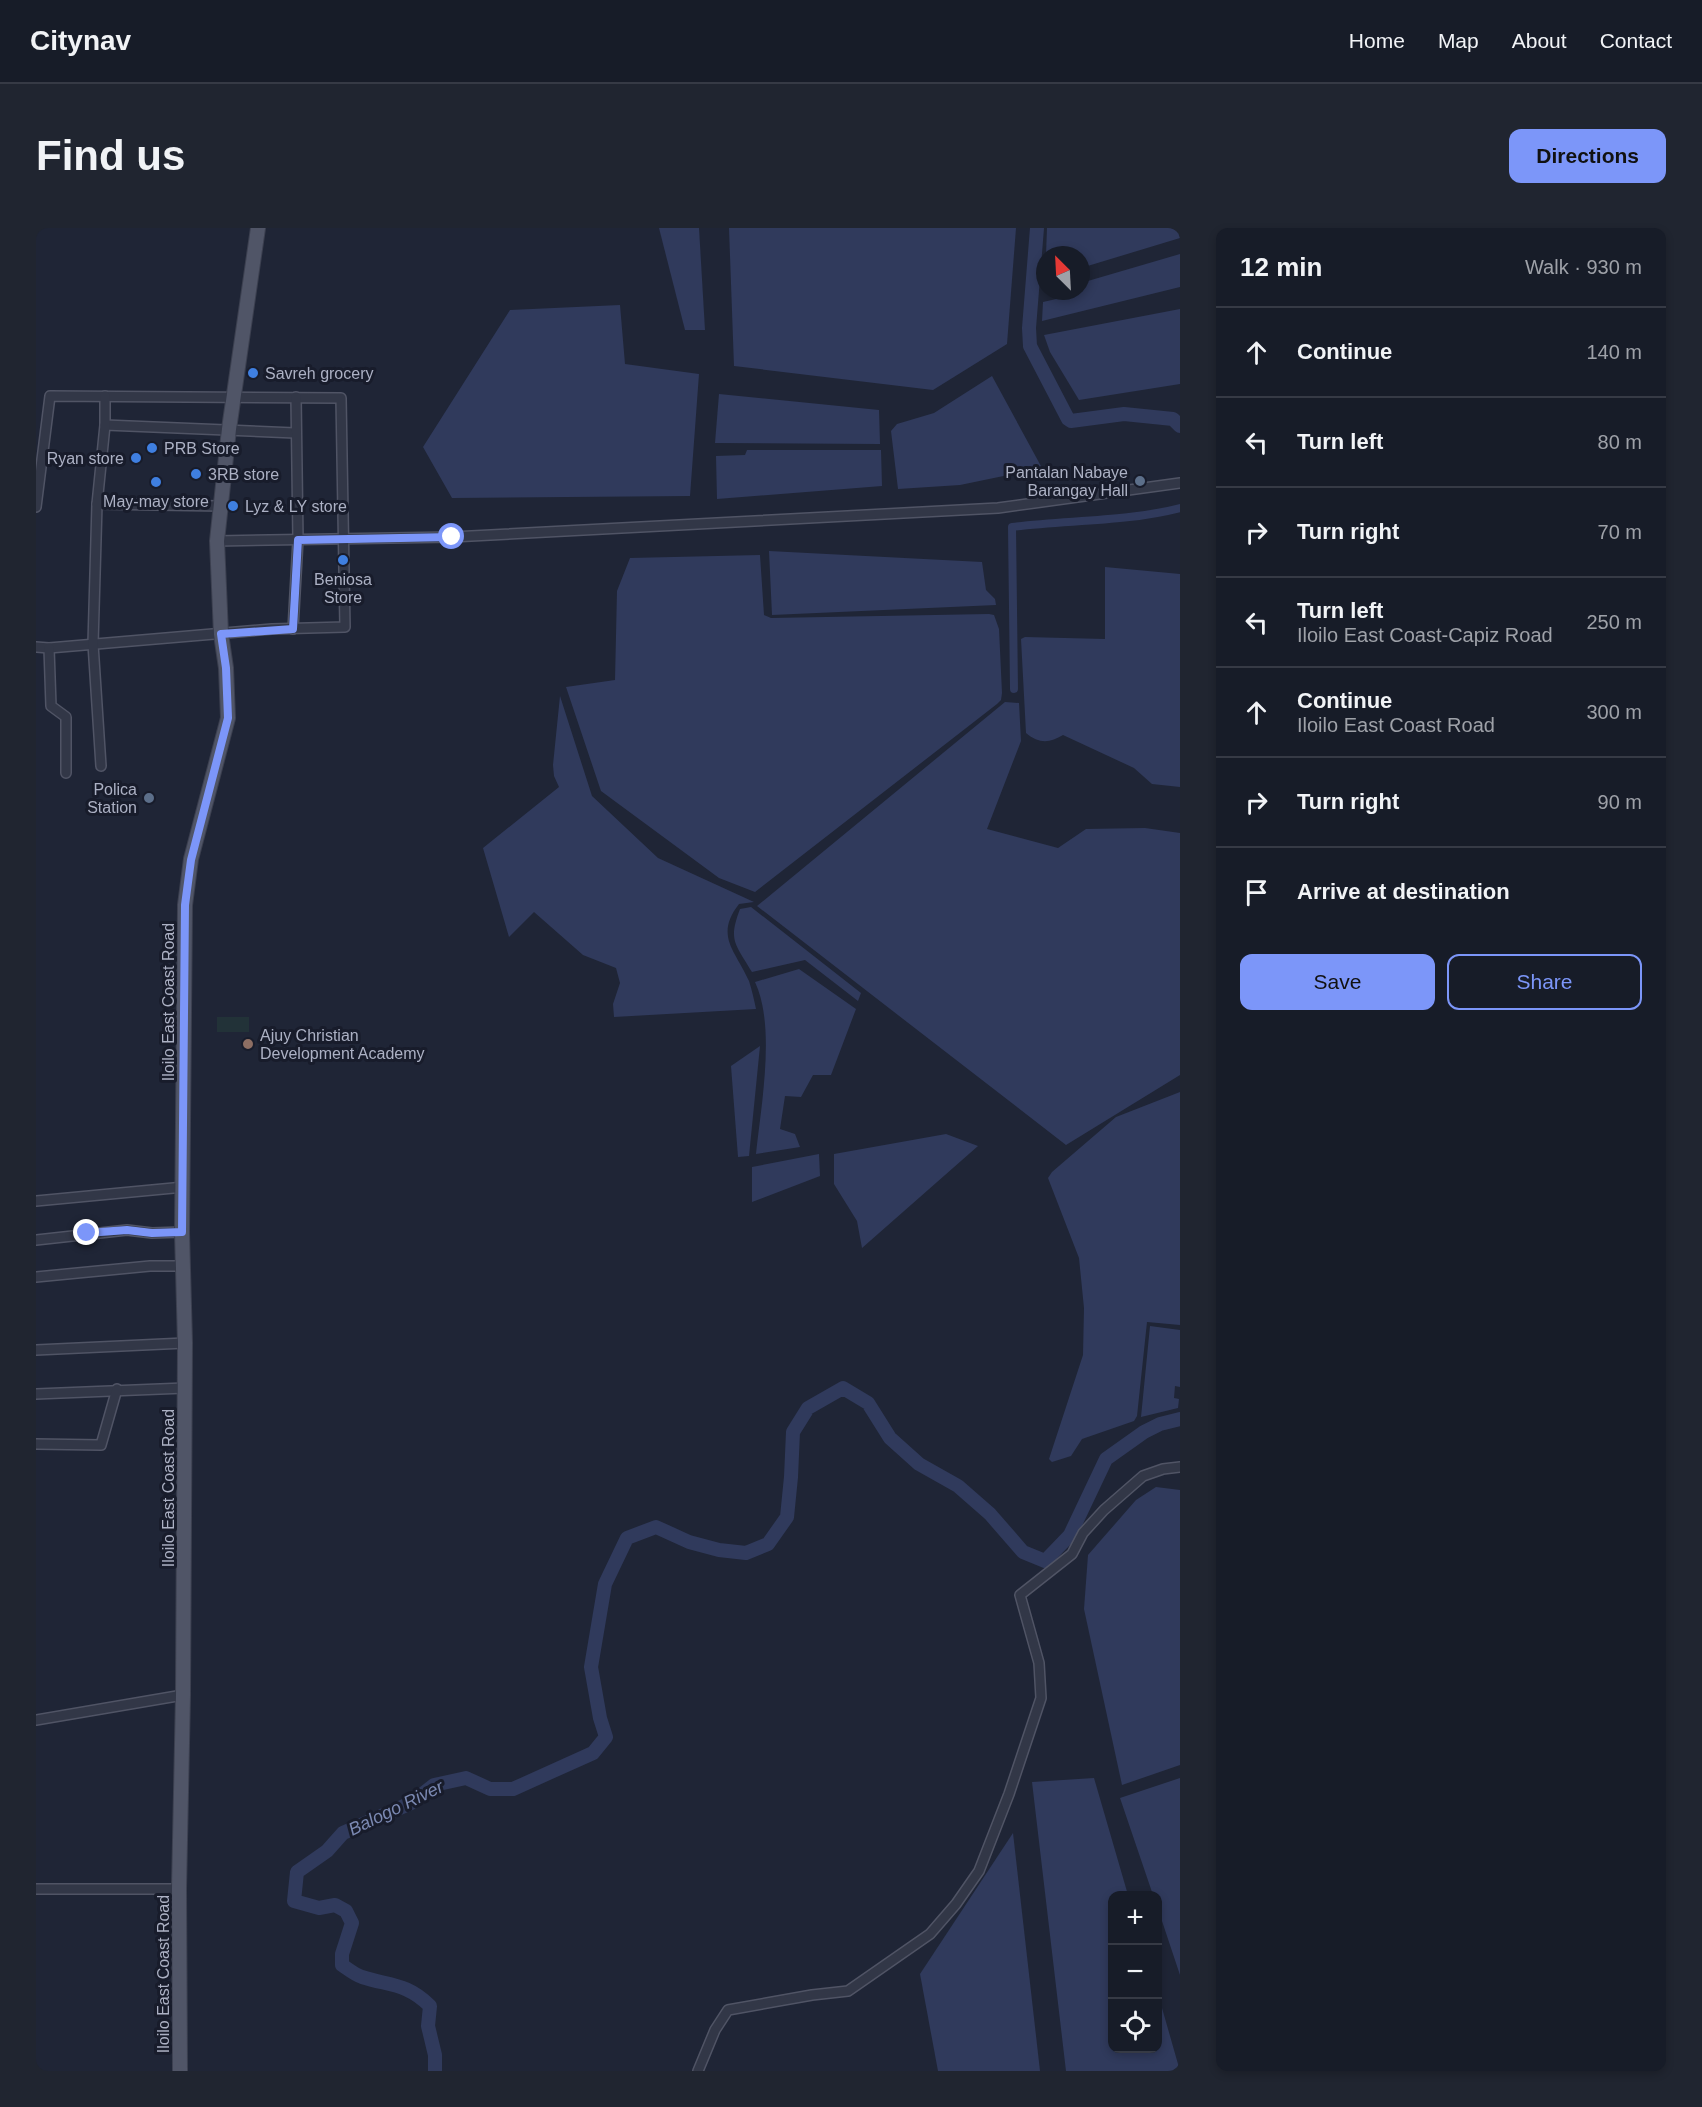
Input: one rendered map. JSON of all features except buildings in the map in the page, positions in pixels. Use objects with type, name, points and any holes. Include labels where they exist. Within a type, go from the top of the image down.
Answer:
[{"type":"main road","name":"Iloilo East Coast Road","points":[[180,2071],[179,1889],[185,1388],[182,1232],[185,905],[191,860],[228,718],[217,541],[258,228]]},
{"type":"street","points":[[36,507],[50,396],[341,398],[345,627],[36,647]]},
{"type":"street","points":[[101,766],[93,644],[105,396]]},
{"type":"street","points":[[293,629],[298,540],[296,397]]},
{"type":"street","points":[[105,425],[295,433]]},
{"type":"street","points":[[217,541],[452,537],[998,508],[1180,483]]},
{"type":"street","points":[[98,504],[221,506]]},
{"type":"street","points":[[48,648],[51,706],[66,717],[66,772]]},
{"type":"street","points":[[36,1201],[184,1187]]},
{"type":"street","points":[[36,1240],[127,1230],[152,1233],[182,1232]]},
{"type":"street","points":[[36,1277],[150,1266],[184,1266]]},
{"type":"street","points":[[36,1350],[185,1343]]},
{"type":"street","points":[[36,1394],[185,1388]]},
{"type":"street","points":[[36,1444],[101,1445],[117,1389]]},
{"type":"street","points":[[698,2071],[715,2030],[728,2010],[848,1991],[930,1934],[956,1904],[980,1871],[1010,1794],[1041,1698],[1039,1663],[1020,1595],[1072,1554],[1083,1533],[1104,1510],[1143,1476],[1163,1469],[1180,1467]]},
{"type":"street","points":[[36,1720],[183,1695]]},
{"type":"street","points":[[36,1889],[179,1889]]},
{"type":"shaded area","points":[[217,1017],[249,1017],[249,1032],[217,1032]]},
{"type":"water","points":[[659,228],[699,228],[705,330],[685,330]]},
{"type":"water","points":[[729,228],[1016,228],[1007,344],[933,390],[734,366]]},
{"type":"water","points":[[1047,228],[1179,228],[1180,238],[1090,265],[1090,246],[1046,246]]},
{"type":"water","points":[[1180,254],[1180,287],[1042,321],[1043,302],[1090,300],[1090,280]]},
{"type":"water","points":[[620,305],[625,364],[699,374],[690,496],[452,498],[423,447],[510,310]]},
{"type":"water","points":[[1180,309],[1180,384],[1079,400],[1050,352],[1044,335]]},
{"type":"water","points":[[992,376],[1042,468],[960,485],[898,489],[891,431],[897,424],[934,413]]},
{"type":"water","points":[[719,394],[879,410],[880,444],[715,443]]},
{"type":"water","points":[[747,450],[881,450],[882,486],[717,499],[716,456],[745,455]]},
{"type":"water","points":[[769,551],[982,562],[986,590],[995,599],[996,605],[772,615]]},
{"type":"water","points":[[760,555],[764,615],[771,618],[994,615],[999,629],[1002,693],[1001,700],[997,704],[755,892],[719,878],[601,791],[566,687],[615,680],[617,591],[630,558]]},
{"type":"water","points":[[1105,567],[1180,574],[1180,787],[1152,784],[1134,768],[1063,735],[1054,740],[1040,741],[1026,733],[1021,639],[1025,637],[1105,639]]},
{"type":"water","points":[[560,696],[592,796],[658,858],[754,902],[739,904],[728,925],[728,935],[749,981],[756,1009],[614,1017],[613,1004],[620,983],[616,968],[583,955],[534,912],[509,937],[483,848],[559,787],[554,776],[553,765]]},
{"type":"water","points":[[1005,702],[1019,703],[1021,741],[987,829],[1058,848],[1086,829],[1145,828],[1180,833],[1180,1075],[1066,1145],[757,906]]},
{"type":"water","points":[[751,907],[861,993],[858,1001],[805,960],[752,972],[735,942],[734,935],[740,909]]},
{"type":"water","points":[[799,969],[856,1009],[831,1075],[813,1075],[801,1097],[785,1096],[780,1129],[795,1134],[800,1147],[756,1154],[766,1043],[765,1021],[755,982]]},
{"type":"water","points":[[760,1046],[749,1156],[738,1157],[731,1066]]},
{"type":"water","points":[[1180,1092],[1180,1325],[1147,1322],[1137,1416],[1134,1421],[1082,1439],[1071,1456],[1052,1462],[1049,1459],[1083,1355],[1084,1308],[1079,1258],[1048,1178],[1116,1117]]},
{"type":"water","points":[[946,1134],[978,1146],[862,1248],[857,1221],[834,1184],[834,1154]]},
{"type":"water","points":[[819,1154],[820,1176],[752,1202],[752,1167]]},
{"type":"water","points":[[1150,1326],[1180,1330],[1180,1387],[1175,1386],[1174,1398],[1179,1399],[1178,1408],[1141,1417]]},
{"type":"water","points":[[1156,1487],[1180,1490],[1180,1765],[1122,1785],[1084,1609],[1088,1555],[1136,1500]]},
{"type":"water","points":[[1094,1778],[1127,1891],[1108,1891],[1108,2053],[1162,2053],[1162,2008],[1180,2071],[1066,2071],[1032,1782]]},
{"type":"water","points":[[1180,1778],[1180,1975],[1162,1921],[1162,1891],[1152,1891],[1120,1798]]},
{"type":"water","points":[[1013,1833],[1040,2071],[938,2071],[920,1974]]},
{"type":"waterway","points":[[1037,228],[1029,328],[1030,346],[1068,419],[1071,421],[1124,414],[1173,419],[1180,426]]},
{"type":"waterway","points":[[1014,689],[1012,527],[1139,516],[1180,508]]},
{"type":"waterway","name":"Balogo River","points":[[435,2071],[435,2055],[428,2026],[430,2006],[406,1989],[359,1976],[342,1965],[342,1954],[352,1923],[346,1911],[335,1905],[319,1908],[294,1901],[297,1872],[327,1851],[343,1833],[411,1803],[434,1785],[466,1778],[490,1789],[513,1789],[593,1753],[606,1737],[600,1718],[591,1667],[605,1584],[627,1538],[656,1527],[689,1542],[719,1550],[746,1553],[768,1544],[787,1517],[793,1432],[808,1408],[843,1388],[868,1403],[890,1438],[919,1464],[958,1486],[990,1514],[1023,1552],[1045,1561],[1070,1535],[1106,1459],[1144,1432],[1160,1424],[1180,1419]]},
{"type":"place","name":"Savreh grocery","points":[[253,373]]},
{"type":"place","name":"PRB Store","points":[[152,448]]},
{"type":"place","name":"Ryan store","points":[[136,458]]},
{"type":"place","name":"3RB store","points":[[196,474]]},
{"type":"place","name":"Pantalan Nabaye Barangay Hall","points":[[1140,481]]},
{"type":"place","name":"May-may store","points":[[156,482]]},
{"type":"place","name":"Lyz & LY store","points":[[233,506]]},
{"type":"place","name":"Beniosa Store","points":[[343,560]]},
{"type":"place","name":"Polica Station","points":[[149,798]]},
{"type":"place","name":"Ajuy Christian Development Academy","points":[[248,1044]]},
{"type":"route","points":[[87,1233],[127,1230],[152,1233],[182,1232],[185,905],[191,860],[228,718],[226,668],[221,634],[293,629],[298,540],[452,537]]}]
